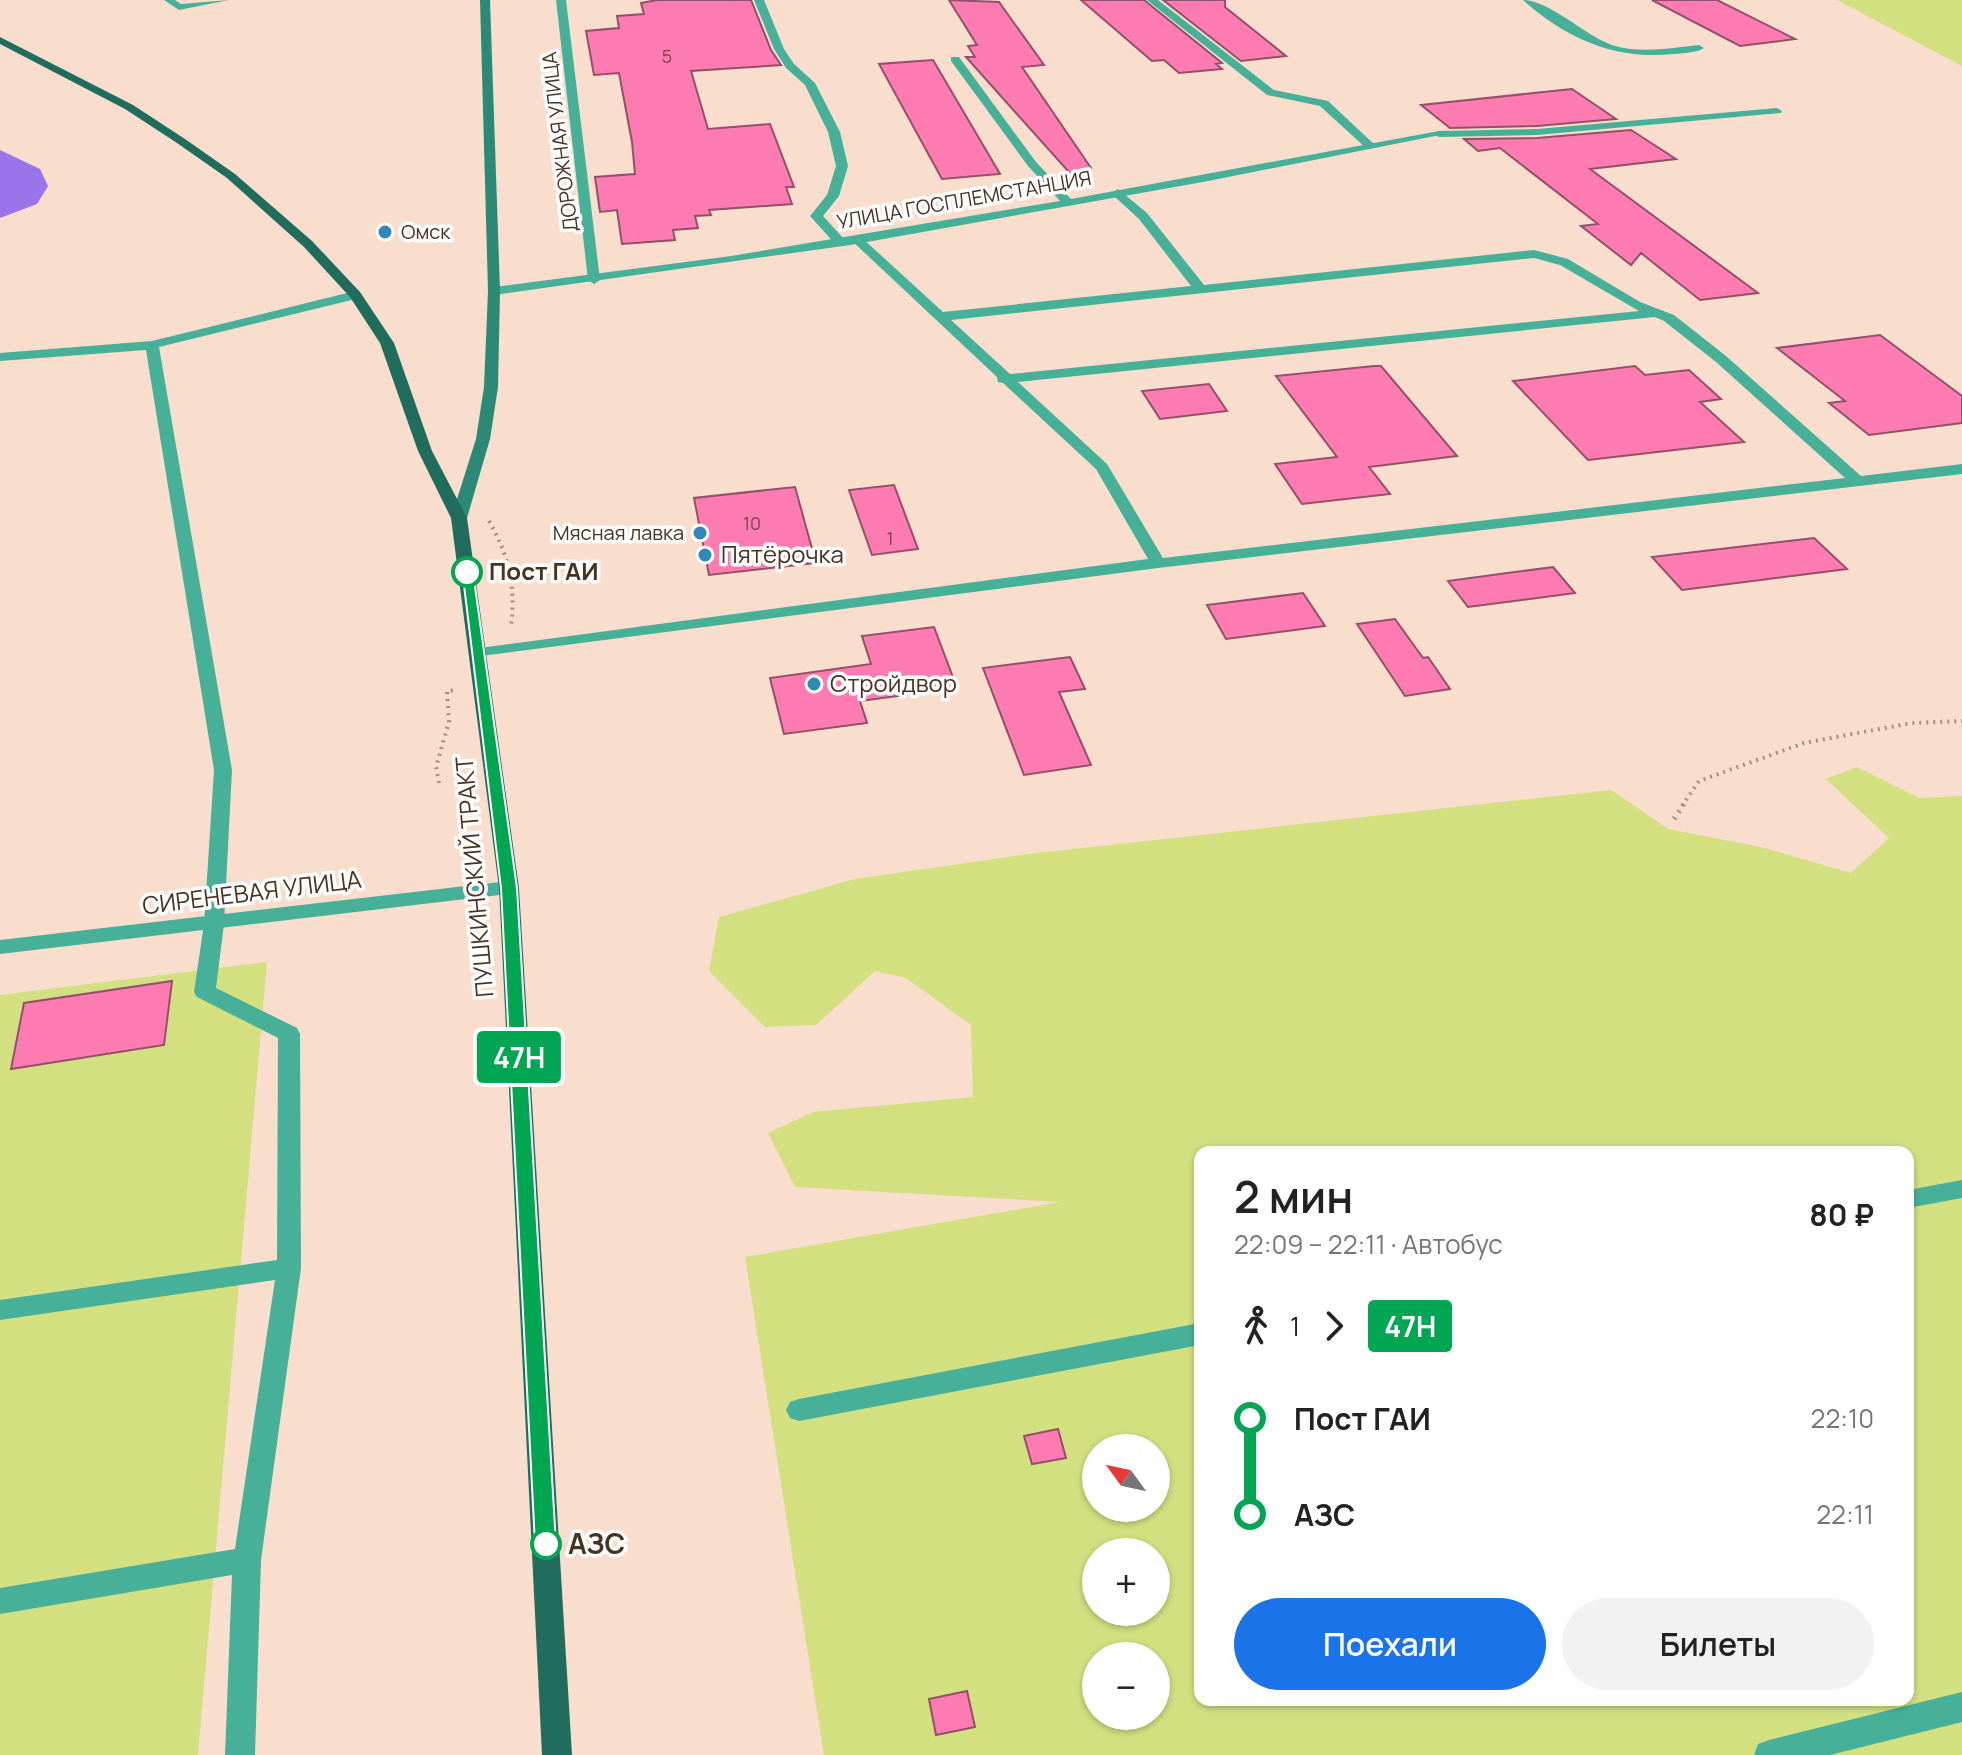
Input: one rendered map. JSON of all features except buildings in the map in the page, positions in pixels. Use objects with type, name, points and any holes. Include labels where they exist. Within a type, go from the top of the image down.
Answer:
[{"type":"main road","name":"ПУШКИНСКИЙ ТРАКТ","points":[[485,0],[494,291],[491,387],[483,439],[459,518],[509,888],[557,1755]]},
{"type":"main road","points":[[0,40],[129,107],[231,176],[308,244],[355,295],[387,343],[425,451],[459,518]]},
{"type":"street","points":[[169,0],[179,7],[224,0]]},
{"type":"street","name":"ДОРОЖНАЯ УЛИЦА","points":[[561,0],[594,280]]},
{"type":"street","points":[[759,0],[779,49],[790,66],[810,83],[834,132],[842,166],[833,196],[816,216],[938,317],[1102,467],[1158,563]]},
{"type":"street","points":[[1152,0],[1271,93],[1324,103],[1371,147]]},
{"type":"street","points":[[1528,0],[1601,44],[1621,50],[1647,53],[1699,48]]},
{"type":"street","points":[[955,59],[1032,164],[1067,202]]},
{"type":"street","name":"УЛИЦА ГОСПЛЕМСТАНЦИЯ","points":[[494,291],[594,280],[849,241],[1439,134],[1537,132],[1777,111]]},
{"type":"street","points":[[1118,193],[1143,216],[1200,289]]},
{"type":"street","points":[[938,317],[1534,254],[1564,262],[1635,305],[1669,318],[1721,359],[1858,482]]},
{"type":"street","points":[[0,357],[152,345],[355,295]]},
{"type":"street","points":[[1003,379],[1656,314]]},
{"type":"street","points":[[152,345],[223,770],[214,924],[205,992],[289,1034],[289,1268],[247,1560],[240,1755]]},
{"type":"street","points":[[479,653],[1158,563],[1962,469]]},
{"type":"street","name":"СИРЕНЕВАЯ УЛИЦА","points":[[0,947],[509,888]]},
{"type":"street","points":[[1914,1198],[1962,1189]]},
{"type":"street","points":[[0,1310],[289,1268]]},
{"type":"street","points":[[799,1410],[1194,1335]]},
{"type":"street","points":[[0,1601],[247,1560]]},
{"type":"street","points":[[1769,1755],[1962,1707]]},
{"type":"path","points":[[1674,819],[1699,781],[1804,743],[1912,723],[1962,721]]},
{"type":"green space","points":[[1837,0],[1962,0],[1962,66]]},
{"type":"green space","points":[[1857,767],[1919,798],[1962,796],[1962,1755],[824,1755],[745,1257],[1060,1202],[795,1187],[768,1133],[813,1112],[973,1097],[971,1025],[906,978],[875,971],[816,1025],[765,1027],[709,971],[719,917],[855,879],[1036,853],[1611,790],[1668,829],[1761,847],[1851,873],[1889,838],[1826,779]]},
{"type":"green space","points":[[267,962],[198,1755],[0,1755],[0,995]]},
{"type":"shaded area","points":[[0,150],[40,169],[48,186],[37,204],[0,218]]},
{"type":"bus line","name":"47Н","points":[[467,572],[509,888],[546,1544]]},
{"type":"place","name":"Омск","points":[[385,232]]},
{"type":"place","name":"Мясная лавка","points":[[700,533]]},
{"type":"place","name":"Пятёрочка","points":[[705,555]]},
{"type":"place","name":"Пост ГАИ","points":[[467,572]]},
{"type":"place","name":"Стройдвор","points":[[814,684]]},
{"type":"place","name":"АЗС","points":[[546,1544]]}]
